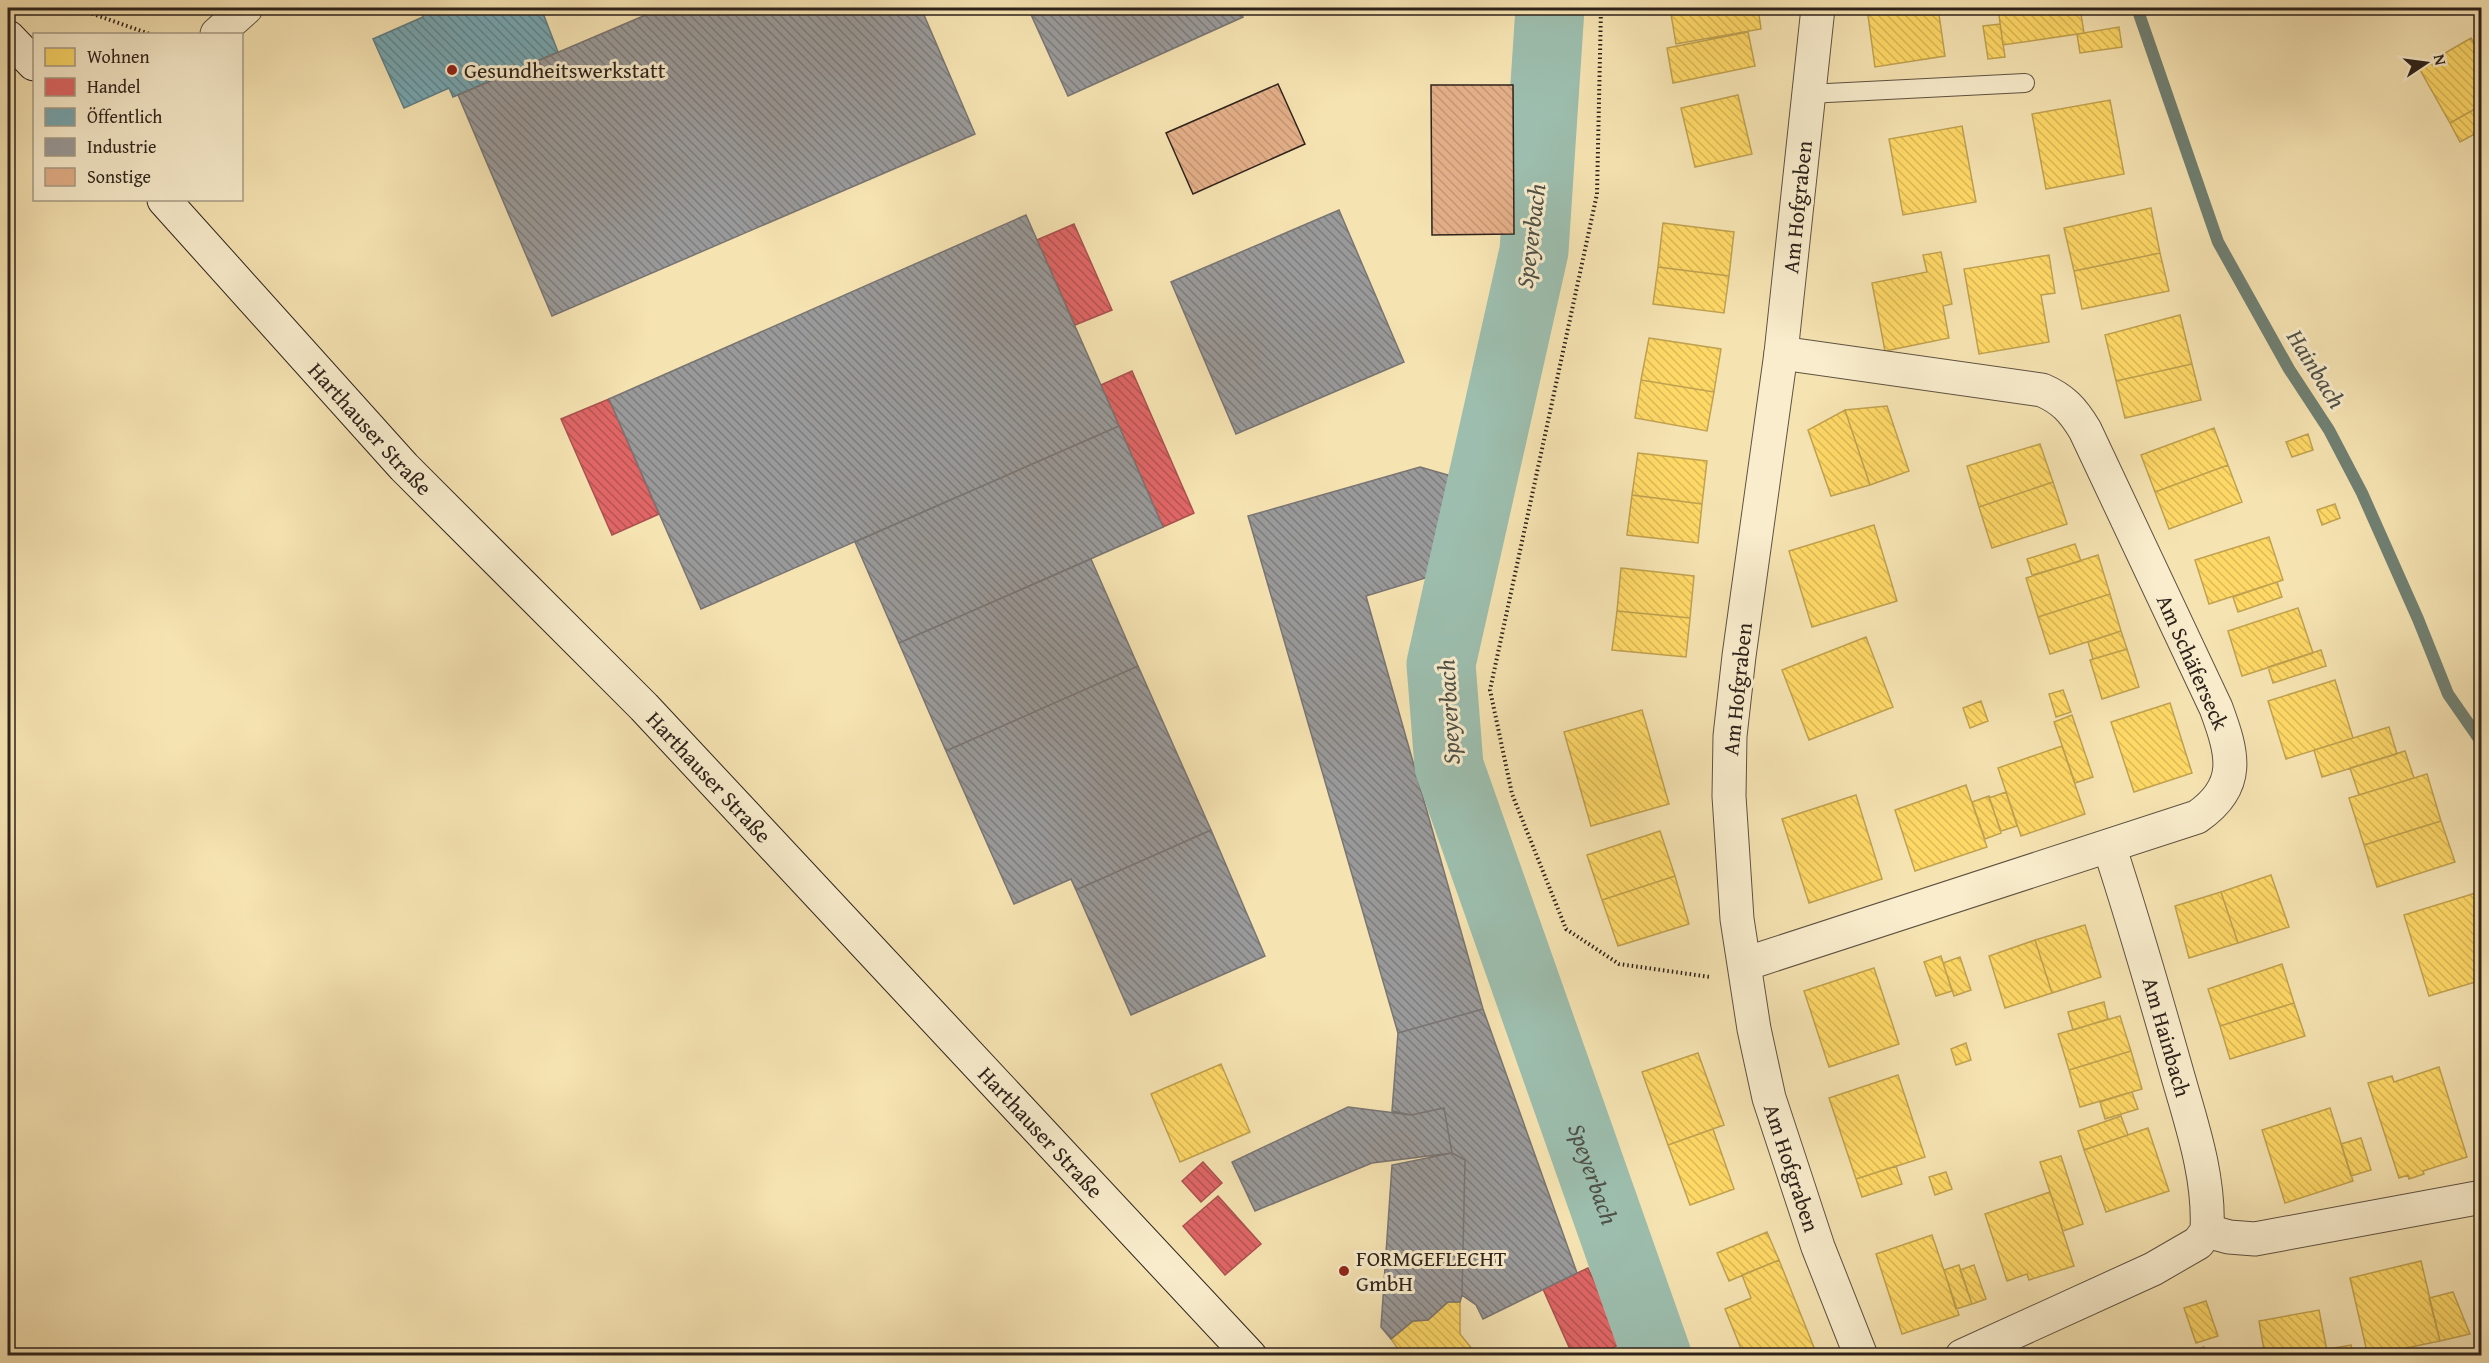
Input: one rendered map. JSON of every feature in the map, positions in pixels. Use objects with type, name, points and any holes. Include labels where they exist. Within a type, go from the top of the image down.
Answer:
[{"type":"street","points":[[218,33],[246,8]]},
{"type":"street","name":"Am Hofgraben","points":[[1818,8],[1781,353],[1730,736],[1729,796],[1732,871],[1744,964],[1754,1029],[1769,1098],[1787,1161],[1861,1356]]},
{"type":"street","points":[[8,37],[33,63]]},
{"type":"street","name":"Harthauser Straße","points":[[166,201],[404,467],[644,707],[1250,1356]]},
{"type":"street","name":"Am Schäferseck","points":[[1744,964],[2197,818],[2216,805],[2228,783],[2231,760],[2228,740],[2216,708],[2075,412],[2061,398],[2042,390],[1781,353]]},
{"type":"street","name":"Am Hainbach","points":[[2109,846],[2138,935],[2196,1144],[2206,1186],[2207,1231]]},
{"type":"street","points":[[1962,1356],[2154,1269],[2191,1248],[2207,1231],[2229,1238],[2255,1239],[2481,1197]]},
{"type":"lane","points":[[1808,94],[2025,83]]},
{"type":"path","points":[[85,8],[93,14],[147,33]]},
{"type":"path","points":[[1601,8],[1597,194],[1490,690],[1512,794],[1566,928],[1619,964],[1717,978],[1744,964]]},
{"type":"building: Wohnen","points":[[1670,8],[1758,8],[1761,29],[1676,44]]},
{"type":"building: Wohnen","points":[[1867,8],[1938,8],[1945,56],[1875,67]]},
{"type":"building: Wohnen","points":[[1998,8],[2080,8],[2084,33],[2003,45]]},
{"type":"building: Wohnen","points":[[2000,24],[2005,57],[1988,59],[1983,26]]},
{"type":"building: Wohnen","points":[[2119,27],[2122,47],[2080,53],[2077,34]]},
{"type":"building: Wohnen","points":[[1748,32],[1755,66],[1673,83],[1667,48]]},
{"type":"building: Wohnen","points":[[2471,38],[2482,56],[2482,105],[2450,123],[2419,68]]},
{"type":"building: Wohnen","points":[[1738,95],[1752,154],[1695,167],[1681,108]]},
{"type":"building: Wohnen","points":[[2110,100],[2124,174],[2046,189],[2032,114]]},
{"type":"building: Wohnen","points":[[2482,105],[2482,130],[2460,142],[2450,123]]},
{"type":"building: Wohnen","points":[[1962,126],[1976,202],[1903,215],[1889,139]]},
{"type":"building: Wohnen","points":[[2151,208],[2160,253],[2074,271],[2064,228]]},
{"type":"building: Wohnen","points":[[1663,223],[1734,232],[1729,276],[1658,267]]},
{"type":"building: Wohnen","points":[[1941,252],[1952,304],[1943,306],[1949,338],[1885,351],[1872,283],[1927,272],[1923,255]]},
{"type":"building: Wohnen","points":[[2160,253],[2169,291],[2082,309],[2074,271]]},
{"type":"building: Wohnen","points":[[2049,255],[2055,293],[2041,295],[2049,342],[1979,354],[1964,269]]},
{"type":"building: Wohnen","points":[[1658,267],[1729,276],[1724,313],[1653,304]]},
{"type":"building: Wohnen","points":[[2180,315],[2192,364],[2116,381],[2105,335]]},
{"type":"building: Wohnen","points":[[1649,338],[1721,349],[1714,392],[1641,380]]},
{"type":"building: Wohnen","points":[[2192,364],[2201,400],[2125,418],[2116,381]]},
{"type":"building: Wohnen","points":[[1641,380],[1714,392],[1707,431],[1635,418]]},
{"type":"building: Wohnen","points":[[1887,406],[1909,471],[1870,485],[1845,410]]},
{"type":"building: Wohnen","points":[[1845,410],[1870,485],[1831,496],[1808,430]]},
{"type":"building: Wohnen","points":[[2214,428],[2228,465],[2155,492],[2141,455]]},
{"type":"building: Wohnen","points":[[2308,434],[2313,450],[2292,457],[2286,442]]},
{"type":"building: Wohnen","points":[[2040,444],[2053,482],[1979,507],[1967,466]]},
{"type":"building: Wohnen","points":[[1638,453],[1707,461],[1702,504],[1632,495]]},
{"type":"building: Wohnen","points":[[2228,465],[2242,502],[2169,529],[2155,492]]},
{"type":"building: Wohnen","points":[[2053,482],[2067,524],[1992,548],[1979,507]]},
{"type":"building: Wohnen","points":[[1632,495],[1702,504],[1698,543],[1627,535]]},
{"type":"building: Wohnen","points":[[2335,504],[2340,518],[2322,525],[2317,510]]},
{"type":"building: Wohnen","points":[[1874,525],[1897,601],[1812,627],[1789,551]]},
{"type":"building: Wohnen","points":[[2269,537],[2283,580],[2209,604],[2195,560]]},
{"type":"building: Wohnen","points":[[2075,544],[2081,561],[2032,575],[2027,559]]},
{"type":"building: Wohnen","points":[[2098,555],[2110,594],[2038,617],[2026,578]]},
{"type":"building: Wohnen","points":[[1621,568],[1694,576],[1690,618],[1617,611]]},
{"type":"building: Wohnen","points":[[2277,582],[2282,597],[2238,612],[2233,597]]},
{"type":"building: Wohnen","points":[[2110,594],[2121,631],[2050,654],[2038,617]]},
{"type":"building: Wohnen","points":[[2298,608],[2313,653],[2242,676],[2228,631]]},
{"type":"building: Wohnen","points":[[1617,611],[1690,618],[1686,657],[1612,650]]},
{"type":"building: Wohnen","points":[[2121,631],[2127,649],[2093,659],[2088,642]]},
{"type":"building: Wohnen","points":[[1866,637],[1893,707],[1809,740],[1782,670]]},
{"type":"building: Wohnen","points":[[2127,649],[2139,687],[2102,699],[2090,660]]},
{"type":"building: Wohnen","points":[[2321,650],[2326,666],[2273,683],[2268,667]]},
{"type":"building: Wohnen","points":[[2335,680],[2353,738],[2286,759],[2268,701]]},
{"type":"building: Wohnen","points":[[2063,690],[2071,712],[2056,717],[2049,694]]},
{"type":"building: Wohnen","points":[[1981,701],[1988,721],[1970,728],[1963,708]]},
{"type":"building: Wohnen","points":[[2170,703],[2192,773],[2134,792],[2111,722]]},
{"type":"building: Wohnen","points":[[1642,710],[1669,804],[1591,826],[1564,732]]},
{"type":"building: Wohnen","points":[[2072,715],[2093,777],[2075,783],[2054,722]]},
{"type":"building: Wohnen","points":[[2389,727],[2397,754],[2322,777],[2314,750]]},
{"type":"building: Wohnen","points":[[2062,746],[2085,814],[2021,836],[1998,768]]},
{"type":"building: Wohnen","points":[[2405,751],[2414,778],[2359,795],[2350,768]]},
{"type":"building: Wohnen","points":[[2427,774],[2441,821],[2364,845],[2349,798]]},
{"type":"building: Wohnen","points":[[1966,785],[1987,847],[1915,871],[1895,810]]},
{"type":"building: Wohnen","points":[[2006,792],[2017,826],[2001,831],[1989,798]]},
{"type":"building: Wohnen","points":[[1856,795],[1882,879],[1809,903],[1782,819]]},
{"type":"building: Wohnen","points":[[1989,796],[2001,833],[1985,839],[1972,802]]},
{"type":"building: Wohnen","points":[[2441,821],[2455,862],[2377,887],[2364,845]]},
{"type":"building: Wohnen","points":[[1660,831],[1675,876],[1602,900],[1587,855]]},
{"type":"building: Wohnen","points":[[2271,875],[2289,927],[2238,943],[2221,892]]},
{"type":"building: Wohnen","points":[[1675,876],[1689,924],[1618,946],[1602,900]]},
{"type":"building: Wohnen","points":[[2482,891],[2482,980],[2429,996],[2404,915]]},
{"type":"building: Wohnen","points":[[2221,892],[2238,943],[2189,958],[2175,906]]},
{"type":"building: Wohnen","points":[[2085,925],[2101,977],[2052,993],[2035,940]]},
{"type":"building: Wohnen","points":[[2035,940],[2052,993],[2005,1008],[1989,956]]},
{"type":"building: Wohnen","points":[[1941,956],[1952,991],[1936,996],[1924,962]]},
{"type":"building: Wohnen","points":[[1960,957],[1971,990],[1954,996],[1943,963]]},
{"type":"building: Wohnen","points":[[2282,964],[2294,1003],[2220,1026],[2208,989]]},
{"type":"building: Wohnen","points":[[1874,968],[1899,1044],[1829,1067],[1804,991]]},
{"type":"building: Wohnen","points":[[2104,1002],[2108,1019],[2073,1030],[2068,1012]]},
{"type":"building: Wohnen","points":[[2294,1003],[2305,1036],[2230,1059],[2220,1026]]},
{"type":"building: Wohnen","points":[[2120,1016],[2131,1051],[2069,1070],[2058,1034]]},
{"type":"building: Wohnen","points":[[1966,1043],[1971,1060],[1956,1065],[1951,1049]]},
{"type":"building: Wohnen","points":[[2131,1051],[2142,1089],[2080,1107],[2069,1070]]},
{"type":"building: Wohnen","points":[[1698,1053],[1724,1125],[1668,1145],[1642,1072]]},
{"type":"building: Wohnen","points":[[1221,1064],[1250,1132],[1180,1162],[1151,1094]]},
{"type":"building: Wohnen","points":[[2439,1067],[2467,1157],[2423,1171],[2424,1174],[2409,1179],[2408,1175],[2399,1178],[2368,1083],[2392,1076],[2394,1082]]},
{"type":"building: Wohnen","points":[[1898,1075],[1925,1157],[1856,1179],[1829,1098]]},
{"type":"building: Wohnen","points":[[2132,1092],[2138,1109],[2105,1119],[2100,1102]]},
{"type":"building: Wohnen","points":[[2330,1108],[2353,1181],[2285,1203],[2262,1130]]},
{"type":"building: Wohnen","points":[[2121,1116],[2128,1135],[2084,1150],[2078,1131]]},
{"type":"building: Wohnen","points":[[2148,1128],[2169,1191],[2106,1212],[2084,1150]]},
{"type":"building: Wohnen","points":[[1713,1129],[1734,1189],[1690,1205],[1668,1145]]},
{"type":"building: Wohnen","points":[[2361,1138],[2371,1170],[2351,1176],[2341,1144]]},
{"type":"building: Wohnen","points":[[2061,1156],[2083,1224],[2063,1231],[2040,1162]]},
{"type":"building: Wohnen","points":[[1896,1166],[1902,1184],[1862,1197],[1856,1179]]},
{"type":"building: Wohnen","points":[[1946,1172],[1952,1189],[1935,1195],[1929,1177]]},
{"type":"building: Wohnen","points":[[2050,1192],[2074,1266],[2029,1280],[2027,1274],[2007,1281],[1985,1214]]},
{"type":"building: Wohnen","points":[[1767,1232],[1779,1260],[1729,1281],[1717,1253]]},
{"type":"building: Wohnen","points":[[1932,1235],[1959,1315],[1902,1334],[1876,1254]]},
{"type":"building: Wohnen","points":[[1779,1260],[1815,1350],[1806,1353],[1807,1356],[1744,1356],[1725,1309],[1751,1298],[1742,1275]]},
{"type":"building: Wohnen","points":[[2421,1261],[2440,1341],[2368,1356],[2350,1278]]},
{"type":"building: Wohnen","points":[[1959,1265],[1972,1304],[1956,1309],[1944,1270]]},
{"type":"building: Wohnen","points":[[1974,1265],[1986,1299],[1972,1304],[1960,1270]]},
{"type":"building: Wohnen","points":[[2453,1292],[2470,1334],[2440,1341],[2429,1298]]},
{"type":"building: Wohnen","points":[[2206,1301],[2218,1336],[2196,1343],[2184,1308]]},
{"type":"building: Wohnen","points":[[1448,1302],[1460,1302],[1460,1334],[1473,1350],[1466,1354],[1468,1356],[1403,1356],[1391,1339],[1413,1321],[1428,1320]]},
{"type":"building: Wohnen","points":[[2319,1310],[2328,1356],[2265,1356],[2259,1321]]},
{"type":"building: Wohnen","points":[[2351,1345],[2354,1356],[2328,1356],[2327,1349]]},
{"type":"building: Wohnen","points":[[2204,1347],[2207,1356],[2178,1356]]},
{"type":"building: Handel","points":[[1074,224],[1112,310],[1075,325],[1037,240]]},
{"type":"building: Handel","points":[[1132,371],[1194,513],[1163,527],[1101,385]]},
{"type":"building: Handel","points":[[609,399],[659,514],[612,535],[561,419]]},
{"type":"building: Handel","points":[[1203,1162],[1222,1183],[1201,1202],[1182,1181]]},
{"type":"building: Handel","points":[[1218,1196],[1261,1244],[1225,1275],[1183,1226]]},
{"type":"building: Handel","points":[[1588,1268],[1623,1343],[1595,1356],[1573,1356],[1543,1289]]},
{"type":"building: Öffentlich","name":"Gesundheitswerkstatt","points":[[419,8],[541,8],[558,52],[453,97],[449,88],[404,108],[373,39],[423,17]]},
{"type":"building: Industrie","points":[[662,8],[921,8],[975,134],[552,316],[458,95]]},
{"type":"building: Industrie","points":[[1028,8],[1239,8],[1243,17],[1068,96]]},
{"type":"building: Industrie","points":[[1339,210],[1404,362],[1236,434],[1171,282]]},
{"type":"building: Industrie","points":[[1026,215],[1119,426],[701,609],[609,399]]},
{"type":"building: Industrie","points":[[1119,426],[1163,527],[899,643],[855,542]]},
{"type":"building: Industrie","points":[[1420,467],[1462,479],[1432,576],[1366,596],[1483,1009],[1398,1033],[1248,516]]},
{"type":"building: Industrie","points":[[1091,559],[1138,666],[946,751],[899,643]]},
{"type":"building: Industrie","points":[[1138,666],[1211,830],[1076,890],[1071,879],[1014,904],[946,751]]},
{"type":"building: Industrie","points":[[1211,830],[1265,956],[1131,1015],[1076,890]]},
{"type":"building: Industrie","points":[[1483,1009],[1577,1273],[1483,1319],[1476,1305],[1462,1295],[1465,1160],[1452,1153],[1444,1108],[1411,1115],[1392,1111],[1398,1033]]},
{"type":"building: Industrie","points":[[1348,1107],[1411,1115],[1444,1108],[1452,1153],[1372,1163],[1255,1211],[1232,1162]]},
{"type":"building: Industrie","points":[[1452,1153],[1465,1160],[1460,1302],[1448,1302],[1428,1320],[1413,1321],[1391,1339],[1381,1327],[1392,1165]]},
{"type":"building: Sonstige","points":[[1278,84],[1305,144],[1193,194],[1166,133]]},
{"type":"building: Sonstige","points":[[1431,85],[1513,85],[1514,234],[1432,235]]},
{"type":"waterway","name":"Speyerbach","points":[[1550,8],[1534,251],[1441,664],[1449,766],[1657,1356]]},
{"type":"waterway","name":"Hainbach","points":[[2137,8],[2218,242],[2289,369],[2329,430],[2362,493],[2418,619],[2448,694],[2482,743]]},
{"type":"place","name":"Gesundheitswerkstatt","points":[[452,70]]},
{"type":"place","name":"FORMGEFLECHT GmbH","points":[[1344,1271]]}]
